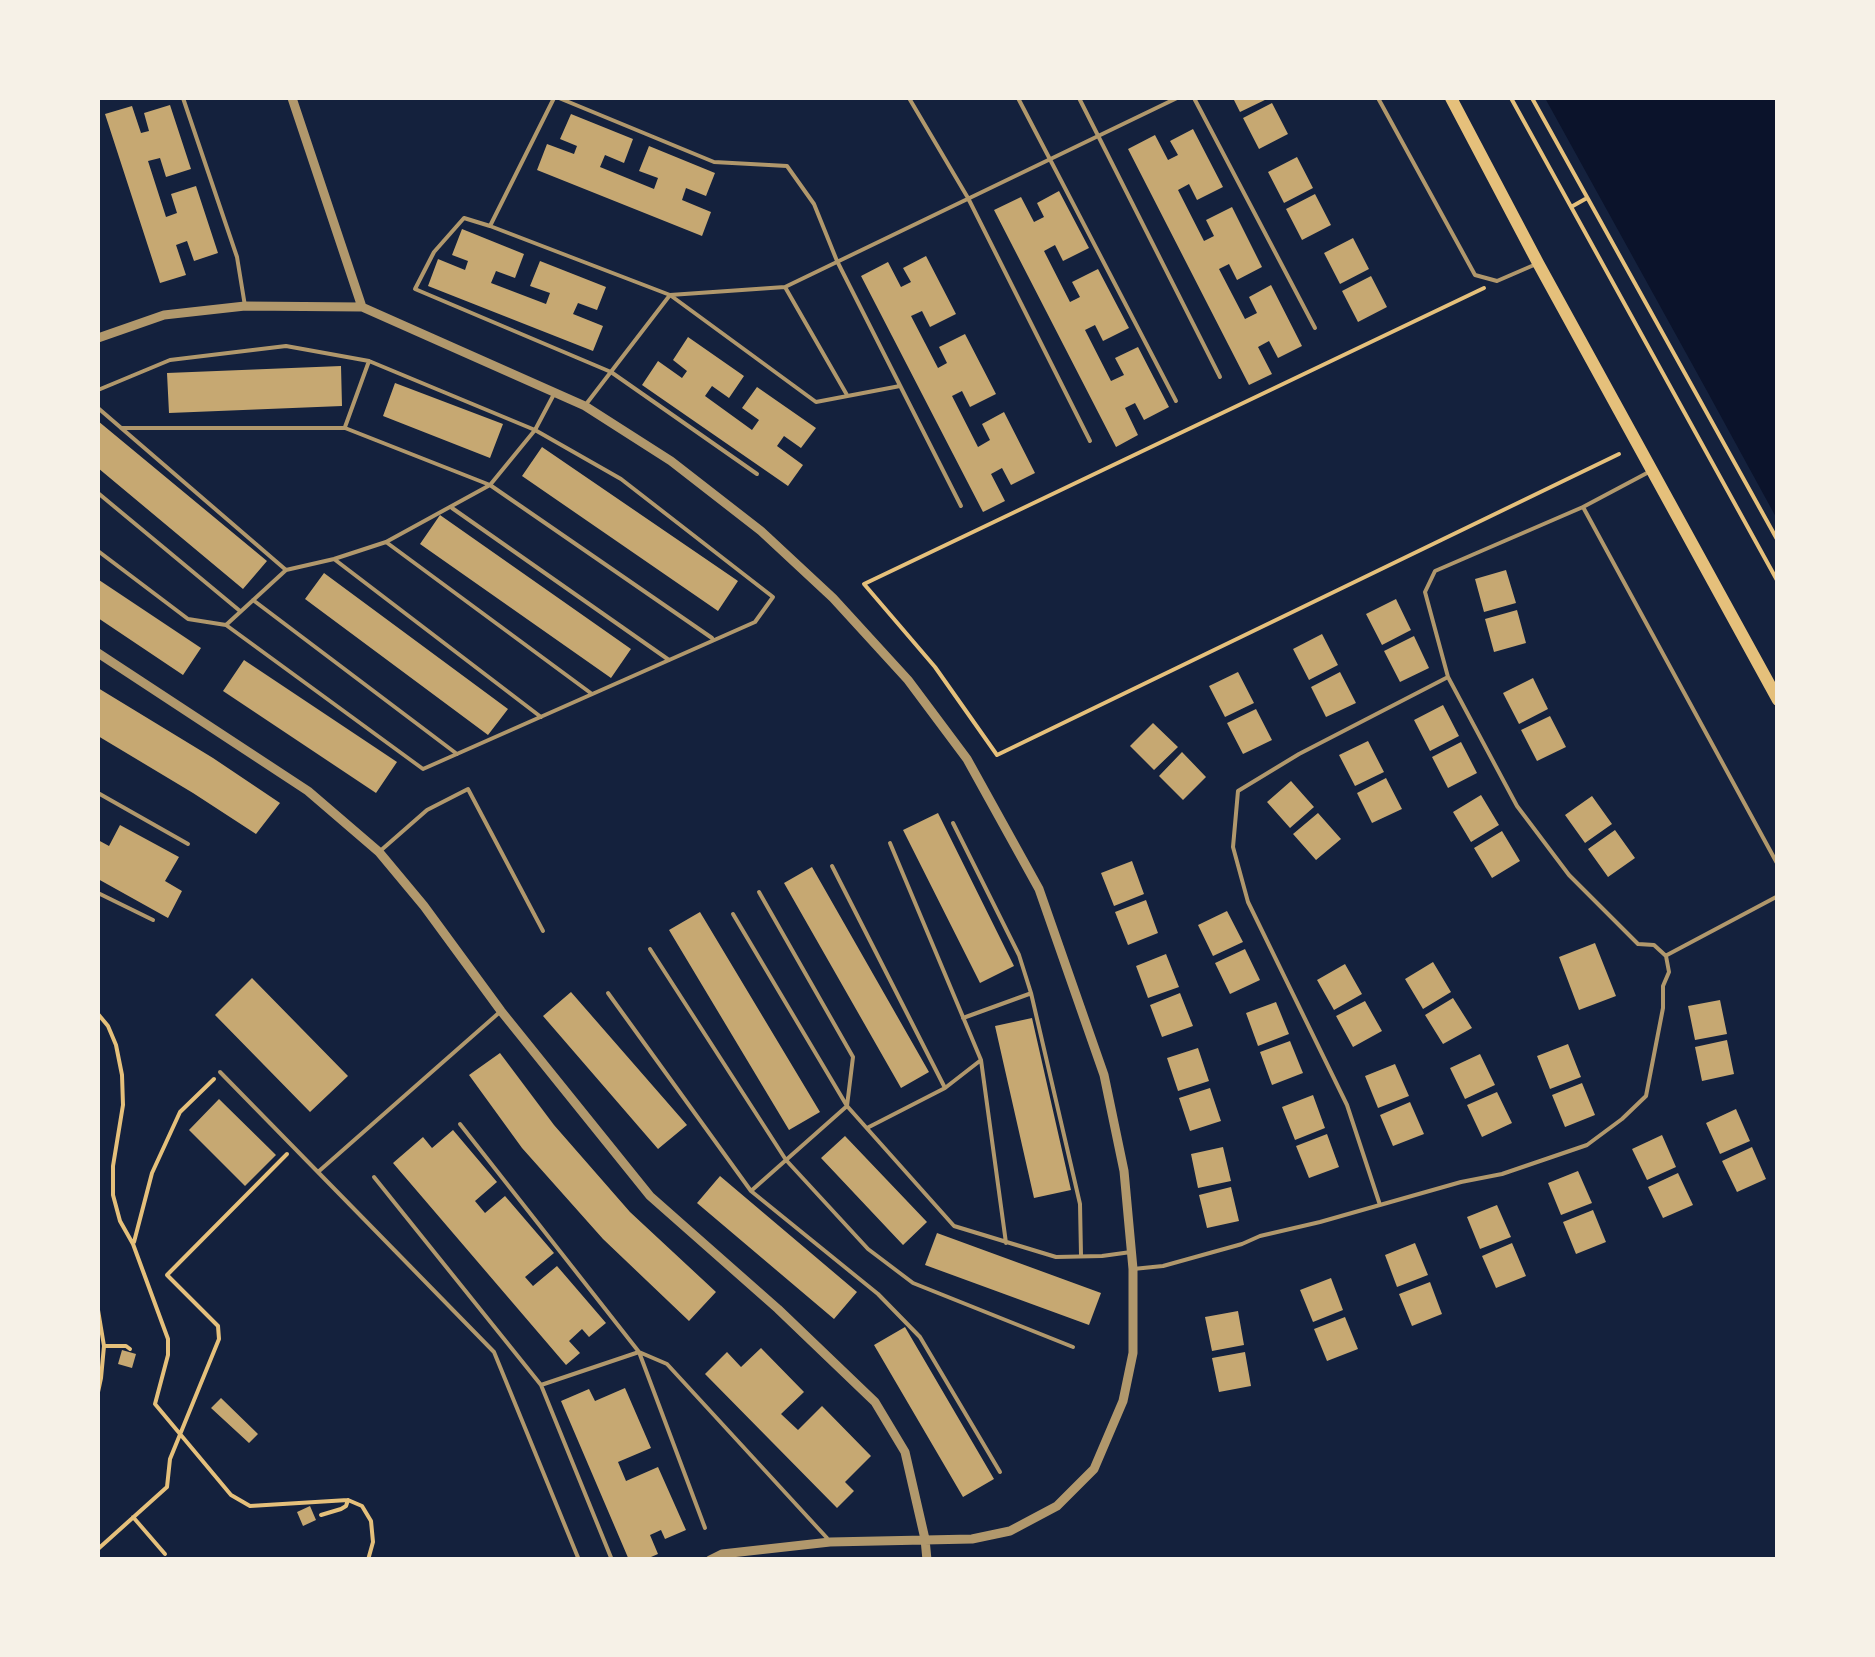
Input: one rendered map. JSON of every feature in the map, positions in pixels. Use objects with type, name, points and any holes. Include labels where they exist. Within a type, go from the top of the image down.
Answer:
[{"type":"main road","points":[[1450,98],[1778,700]]},
{"type":"street","points":[[292,98],[362,307]]},
{"type":"street","points":[[98,338],[164,315],[245,306],[362,307],[584,406],[671,461],[761,531],[832,598],[908,680],[967,760],[1039,889],[1104,1075],[1124,1171],[1133,1269],[1133,1353],[1123,1400],[1094,1469],[1057,1506],[1010,1531],[972,1539],[830,1542],[722,1554],[710,1560]]},
{"type":"street","points":[[98,653],[308,791],[378,852],[650,1196],[778,1309],[875,1402],[905,1452],[927,1560]]},
{"type":"lane","points":[[183,98],[237,257],[245,306]]},
{"type":"lane","points":[[490,226],[556,98],[714,162],[787,166],[814,204],[838,261],[961,506]]},
{"type":"lane","points":[[910,98],[968,198],[1090,441]]},
{"type":"lane","points":[[1018,98],[1176,401]]},
{"type":"lane","points":[[1079,98],[1220,376]]},
{"type":"lane","points":[[584,406],[670,295],[785,287],[1177,98]]},
{"type":"lane","points":[[1194,98],[1315,328]]},
{"type":"lane","points":[[1378,98],[1475,275],[1497,282],[1538,263]]},
{"type":"lane","points":[[758,474],[612,372],[416,289],[434,252],[464,218],[670,295],[816,402],[900,386]]},
{"type":"lane","points":[[785,287],[847,395]]},
{"type":"lane","points":[[98,390],[170,360],[286,346],[369,362],[535,430],[621,478],[773,596],[755,622],[423,769],[226,625],[188,619],[98,551]]},
{"type":"lane","points":[[345,428],[369,362]]},
{"type":"lane","points":[[226,625],[286,570],[386,542],[490,485],[535,430],[555,393]]},
{"type":"lane","points":[[98,408],[286,570]]},
{"type":"lane","points":[[121,428],[345,428],[490,485],[714,640]]},
{"type":"lane","points":[[1133,1269],[1164,1266],[1260,1236],[1502,1174],[1587,1145],[1646,1096],[1663,1008],[1663,986],[1670,972],[1666,956],[1654,945],[1638,944],[1569,875],[1518,806],[1448,677],[1424,592],[1435,571],[1583,507],[1653,470]]},
{"type":"lane","points":[[98,493],[240,612]]},
{"type":"lane","points":[[450,507],[669,660]]},
{"type":"lane","points":[[1583,507],[1778,865]]},
{"type":"lane","points":[[386,542],[592,694]]},
{"type":"lane","points":[[334,559],[541,717]]},
{"type":"lane","points":[[253,600],[458,754]]},
{"type":"lane","points":[[1380,1205],[1347,1105],[1248,902],[1233,847],[1238,791],[1299,754],[1448,677]]},
{"type":"lane","points":[[378,852],[427,810],[468,789],[543,931]]},
{"type":"lane","points":[[98,793],[188,844]]},
{"type":"lane","points":[[953,823],[1019,955],[1031,993],[1080,1204],[1082,1257]]},
{"type":"lane","points":[[890,843],[981,1060],[1006,1243]]},
{"type":"lane","points":[[832,866],[945,1088]]},
{"type":"lane","points":[[751,1191],[847,1106],[853,1058],[758,892]]},
{"type":"lane","points":[[98,893],[153,920]]},
{"type":"lane","points":[[1666,956],[1778,896]]},
{"type":"lane","points":[[733,914],[847,1106],[954,1226],[1056,1257],[1131,1252]]},
{"type":"lane","points":[[650,950],[786,1160],[868,1250],[913,1283],[1073,1347]]},
{"type":"lane","points":[[963,1018],[1031,993]]},
{"type":"lane","points":[[608,994],[751,1191],[878,1294],[920,1337],[1000,1472]]},
{"type":"lane","points":[[318,1172],[501,1011]]},
{"type":"lane","points":[[867,1128],[945,1088],[981,1060]]},
{"type":"lane","points":[[220,1072],[494,1352],[579,1560]]},
{"type":"lane","points":[[460,1124],[639,1352],[706,1528]]},
{"type":"lane","points":[[374,1177],[541,1386],[612,1560]]},
{"type":"lane","points":[[541,1386],[639,1352],[667,1364],[830,1542]]},
{"type":"path","points":[[1511,98],[1778,582]]},
{"type":"path","points":[[1532,98],[1778,540]]},
{"type":"path","points":[[1571,207],[1588,198]]},
{"type":"path","points":[[1497,282],[864,584],[936,667],[997,755],[1619,454]]},
{"type":"path","points":[[98,1014],[116,1044],[122,1075],[124,1106],[113,1195],[168,1339],[168,1355],[155,1404],[231,1495],[250,1506],[348,1500],[362,1506],[371,1521],[368,1560]]},
{"type":"path","points":[[134,1244],[152,1173],[180,1112],[220,1072]]},
{"type":"path","points":[[98,1549],[167,1488],[170,1459],[219,1339],[218,1326],[168,1275],[294,1147]]},
{"type":"path","points":[[98,1310],[104,1346],[98,1392]]},
{"type":"path","points":[[104,1346],[130,1349]]},
{"type":"path","points":[[320,1515],[341,1509],[348,1500]]},
{"type":"path","points":[[133,1518],[165,1554]]},
{"type":"water","points":[[1545,98],[1777,98],[1777,519],[1707,391]]},
{"type":"building","points":[[1233,98],[1269,98],[1240,112]]},
{"type":"building","points":[[1272,103],[1288,134],[1259,149],[1243,118]]},
{"type":"building","points":[[170,105],[191,169],[166,177],[160,158],[148,161],[166,217],[177,213],[171,194],[196,186],[218,253],[194,261],[187,241],[176,245],[186,275],[160,283],[105,114],[132,106],[141,133],[149,131],[144,113]]},
{"type":"building","points":[[571,114],[633,139],[624,163],[605,155],[600,167],[654,189],[658,178],[639,171],[649,146],[715,173],[706,196],[686,188],[682,200],[711,212],[702,236],[537,170],[547,144],[574,154],[577,146],[560,139]]},
{"type":"building","points":[[1193,129],[1223,187],[1197,200],[1189,184],[1178,190],[1204,241],[1214,236],[1206,220],[1232,207],[1262,267],[1237,280],[1229,264],[1219,269],[1245,319],[1257,313],[1249,297],[1271,285],[1302,346],[1278,358],[1269,341],[1258,347],[1272,374],[1249,385],[1128,149],[1155,135],[1168,160],[1178,155],[1170,141]]},
{"type":"building","points":[[1297,157],[1313,188],[1284,203],[1268,172]]},
{"type":"building","points":[[1059,191],[1089,248],[1063,261],[1055,245],[1044,251],[1070,302],[1080,297],[1072,282],[1098,269],[1129,328],[1103,341],[1095,325],[1085,330],[1111,381],[1124,375],[1115,358],[1138,347],[1169,407],[1144,420],[1135,403],[1125,408],[1138,435],[1116,447],[994,210],[1021,197],[1034,222],[1044,217],[1037,203]]},
{"type":"building","points":[[1315,194],[1331,225],[1302,240],[1286,209]]},
{"type":"building","points":[[462,229],[524,254],[515,278],[496,271],[491,283],[546,304],[550,293],[530,286],[540,261],[606,287],[597,310],[578,303],[573,314],[603,326],[593,351],[428,286],[438,259],[465,270],[468,261],[452,255]]},
{"type":"building","points":[[1353,238],[1369,269],[1340,284],[1324,253]]},
{"type":"building","points":[[926,256],[956,314],[930,327],[922,311],[911,316],[938,368],[947,363],[939,347],[965,334],[996,394],[970,407],[962,391],[952,396],[978,447],[990,440],[982,424],[1004,412],[1035,473],[1011,485],[1002,468],[991,474],[1005,501],[983,512],[861,276],[888,262],[901,287],[911,282],[903,268]]},
{"type":"building","points":[[1371,276],[1387,307],[1358,322],[1342,291]]},
{"type":"building","points":[[688,337],[744,376],[729,398],[712,386],[705,396],[752,430],[759,420],[742,408],[757,387],[816,428],[801,448],[784,436],[777,446],[803,465],[788,486],[642,385],[658,361],[682,378],[687,371],[673,360]]},
{"type":"building","points":[[341,366],[342,406],[169,413],[167,373]]},
{"type":"building","points":[[395,383],[503,424],[490,458],[383,416]]},
{"type":"building","points":[[98,421],[267,561],[243,589],[98,468]]},
{"type":"building","points":[[542,447],[738,581],[718,611],[522,476]]},
{"type":"building","points":[[440,515],[631,649],[611,678],[420,544]]},
{"type":"building","points":[[1506,570],[1516,603],[1484,612],[1475,579]]},
{"type":"building","points":[[324,573],[508,709],[488,735],[305,599]]},
{"type":"building","points":[[99,580],[201,648],[183,675],[98,618]]},
{"type":"building","points":[[1396,599],[1411,630],[1382,645],[1366,614]]},
{"type":"building","points":[[1517,610],[1526,643],[1494,652],[1485,619]]},
{"type":"building","points":[[1322,634],[1338,665],[1309,680],[1293,649]]},
{"type":"building","points":[[1414,636],[1429,668],[1400,682],[1384,651]]},
{"type":"building","points":[[244,660],[397,762],[376,793],[223,691]]},
{"type":"building","points":[[1238,672],[1254,703],[1225,717],[1209,686]]},
{"type":"building","points":[[1340,672],[1356,703],[1326,717],[1311,687]]},
{"type":"building","points":[[1533,678],[1548,709],[1519,724],[1503,693]]},
{"type":"building","points":[[98,688],[280,803],[256,834],[98,736]]},
{"type":"building","points":[[1443,705],[1459,736],[1430,751],[1414,720]]},
{"type":"building","points":[[1256,709],[1272,740],[1243,754],[1227,723]]},
{"type":"building","points":[[1550,716],[1566,747],[1537,761],[1521,730]]},
{"type":"building","points":[[1153,723],[1178,747],[1154,770],[1130,746]]},
{"type":"building","points":[[1368,741],[1384,772],[1355,786],[1339,755]]},
{"type":"building","points":[[1461,742],[1477,773],[1448,788],[1432,757]]},
{"type":"building","points":[[1182,752],[1206,777],[1183,800],[1159,776]]},
{"type":"building","points":[[1386,778],[1402,809],[1372,823],[1357,793]]},
{"type":"building","points":[[1291,781],[1314,807],[1290,828],[1267,802]]},
{"type":"building","points":[[1481,795],[1499,825],[1471,842],[1453,812]]},
{"type":"building","points":[[1592,796],[1612,824],[1585,843],[1565,815]]},
{"type":"building","points":[[938,813],[1014,966],[980,983],[903,830]]},
{"type":"building","points":[[1318,813],[1341,839],[1316,860],[1293,834]]},
{"type":"building","points":[[120,825],[179,857],[165,881],[182,891],[168,918],[98,879],[98,840],[109,846]]},
{"type":"building","points":[[1615,830],[1635,858],[1608,877],[1588,849]]},
{"type":"building","points":[[1502,831],[1520,861],[1492,878],[1474,848]]},
{"type":"building","points":[[1132,861],[1144,894],[1114,906],[1101,873]]},
{"type":"building","points":[[812,867],[929,1072],[901,1088],[784,883]]},
{"type":"building","points":[[1146,900],[1158,933],[1128,945],[1115,912]]},
{"type":"building","points":[[1227,911],[1243,942],[1213,956],[1198,925]]},
{"type":"building","points":[[700,912],[820,1112],[789,1130],[669,930]]},
{"type":"building","points":[[1595,943],[1616,996],[1579,1010],[1559,957]]},
{"type":"building","points":[[1245,949],[1260,980],[1230,994],[1215,963]]},
{"type":"building","points":[[1166,954],[1179,987],[1148,998],[1136,966]]},
{"type":"building","points":[[1433,962],[1451,992],[1423,1009],[1405,979]]},
{"type":"building","points":[[1345,964],[1362,994],[1334,1010],[1317,980]]},
{"type":"building","points":[[252,978],[348,1076],[310,1112],[215,1015]]},
{"type":"building","points":[[571,992],[687,1125],[658,1149],[543,1016]]},
{"type":"building","points":[[1180,993],[1193,1026],[1162,1037],[1150,1005]]},
{"type":"building","points":[[1453,998],[1472,1028],[1443,1044],[1425,1015]]},
{"type":"building","points":[[1720,1000],[1727,1034],[1695,1040],[1688,1006]]},
{"type":"building","points":[[1365,1001],[1382,1031],[1353,1047],[1336,1016]]},
{"type":"building","points":[[1276,1002],[1289,1034],[1258,1046],[1246,1013]]},
{"type":"building","points":[[1032,1018],[1071,1190],[1034,1198],[995,1026]]},
{"type":"building","points":[[1727,1040],[1734,1074],[1702,1081],[1695,1047]]},
{"type":"building","points":[[1290,1041],[1303,1073],[1272,1085],[1260,1052]]},
{"type":"building","points":[[1568,1044],[1581,1077],[1550,1089],[1537,1056]]},
{"type":"building","points":[[1198,1048],[1209,1081],[1178,1091],[1167,1058]]},
{"type":"building","points":[[500,1053],[554,1125],[630,1212],[716,1292],[689,1321],[603,1239],[522,1148],[469,1075]]},
{"type":"building","points":[[1480,1054],[1495,1085],[1465,1099],[1450,1068]]},
{"type":"building","points":[[1395,1064],[1409,1096],[1378,1108],[1365,1076]]},
{"type":"building","points":[[1582,1083],[1595,1115],[1565,1127],[1552,1095]]},
{"type":"building","points":[[1210,1088],[1221,1121],[1190,1131],[1179,1098]]},
{"type":"building","points":[[1497,1092],[1512,1123],[1482,1137],[1467,1105]]},
{"type":"building","points":[[1313,1095],[1325,1128],[1295,1140],[1282,1107]]},
{"type":"building","points":[[219,1099],[276,1155],[245,1186],[189,1130]]},
{"type":"building","points":[[1410,1102],[1424,1134],[1393,1146],[1380,1115]]},
{"type":"building","points":[[1736,1109],[1750,1141],[1720,1154],[1706,1123]]},
{"type":"building","points":[[453,1130],[497,1182],[475,1201],[485,1213],[505,1196],[554,1253],[525,1277],[533,1286],[557,1266],[606,1323],[589,1337],[582,1329],[569,1341],[580,1353],[566,1365],[393,1163],[423,1137],[432,1148]]},
{"type":"building","points":[[1327,1134],[1339,1167],[1309,1178],[1296,1146]]},
{"type":"building","points":[[1662,1135],[1676,1167],[1647,1180],[1632,1149]]},
{"type":"building","points":[[845,1136],[927,1222],[903,1245],[821,1158]]},
{"type":"building","points":[[1223,1147],[1231,1181],[1198,1188],[1191,1154]]},
{"type":"building","points":[[1752,1147],[1766,1179],[1737,1192],[1722,1161]]},
{"type":"building","points":[[1578,1171],[1592,1203],[1561,1215],[1548,1183]]},
{"type":"building","points":[[1678,1173],[1693,1205],[1663,1218],[1648,1187]]},
{"type":"building","points":[[720,1176],[857,1292],[834,1319],[697,1203]]},
{"type":"building","points":[[1231,1187],[1239,1221],[1207,1228],[1199,1195]]},
{"type":"building","points":[[1497,1205],[1511,1237],[1480,1249],[1467,1217]]},
{"type":"building","points":[[1593,1210],[1606,1242],[1576,1254],[1563,1222]]},
{"type":"building","points":[[937,1233],[1101,1293],[1089,1325],[925,1265]]},
{"type":"building","points":[[1415,1243],[1428,1275],[1397,1287],[1385,1255]]},
{"type":"building","points":[[1512,1243],[1526,1276],[1496,1288],[1482,1256]]},
{"type":"building","points":[[1331,1278],[1343,1310],[1313,1322],[1300,1290]]},
{"type":"building","points":[[1430,1282],[1442,1314],[1412,1326],[1399,1294]]},
{"type":"building","points":[[1238,1311],[1244,1345],[1212,1351],[1205,1317]]},
{"type":"building","points":[[1345,1317],[1358,1349],[1327,1361],[1314,1329]]},
{"type":"building","points":[[905,1327],[994,1479],[963,1497],[874,1345]]},
{"type":"building","points":[[761,1348],[804,1392],[781,1414],[798,1430],[822,1406],[871,1456],[845,1482],[854,1491],[837,1508],[705,1374],[727,1352],[741,1367]]},
{"type":"building","points":[[122,1350],[136,1354],[132,1368],[118,1364]]},
{"type":"building","points":[[1245,1352],[1251,1386],[1219,1392],[1212,1358]]},
{"type":"building","points":[[625,1388],[651,1448],[618,1462],[626,1481],[658,1467],[686,1530],[665,1539],[661,1530],[650,1535],[658,1554],[644,1560],[629,1560],[561,1401],[589,1389],[595,1401]]},
{"type":"building","points":[[221,1398],[258,1434],[249,1443],[211,1408]]},
{"type":"building","points":[[310,1506],[316,1520],[303,1526],[297,1512]]}]
